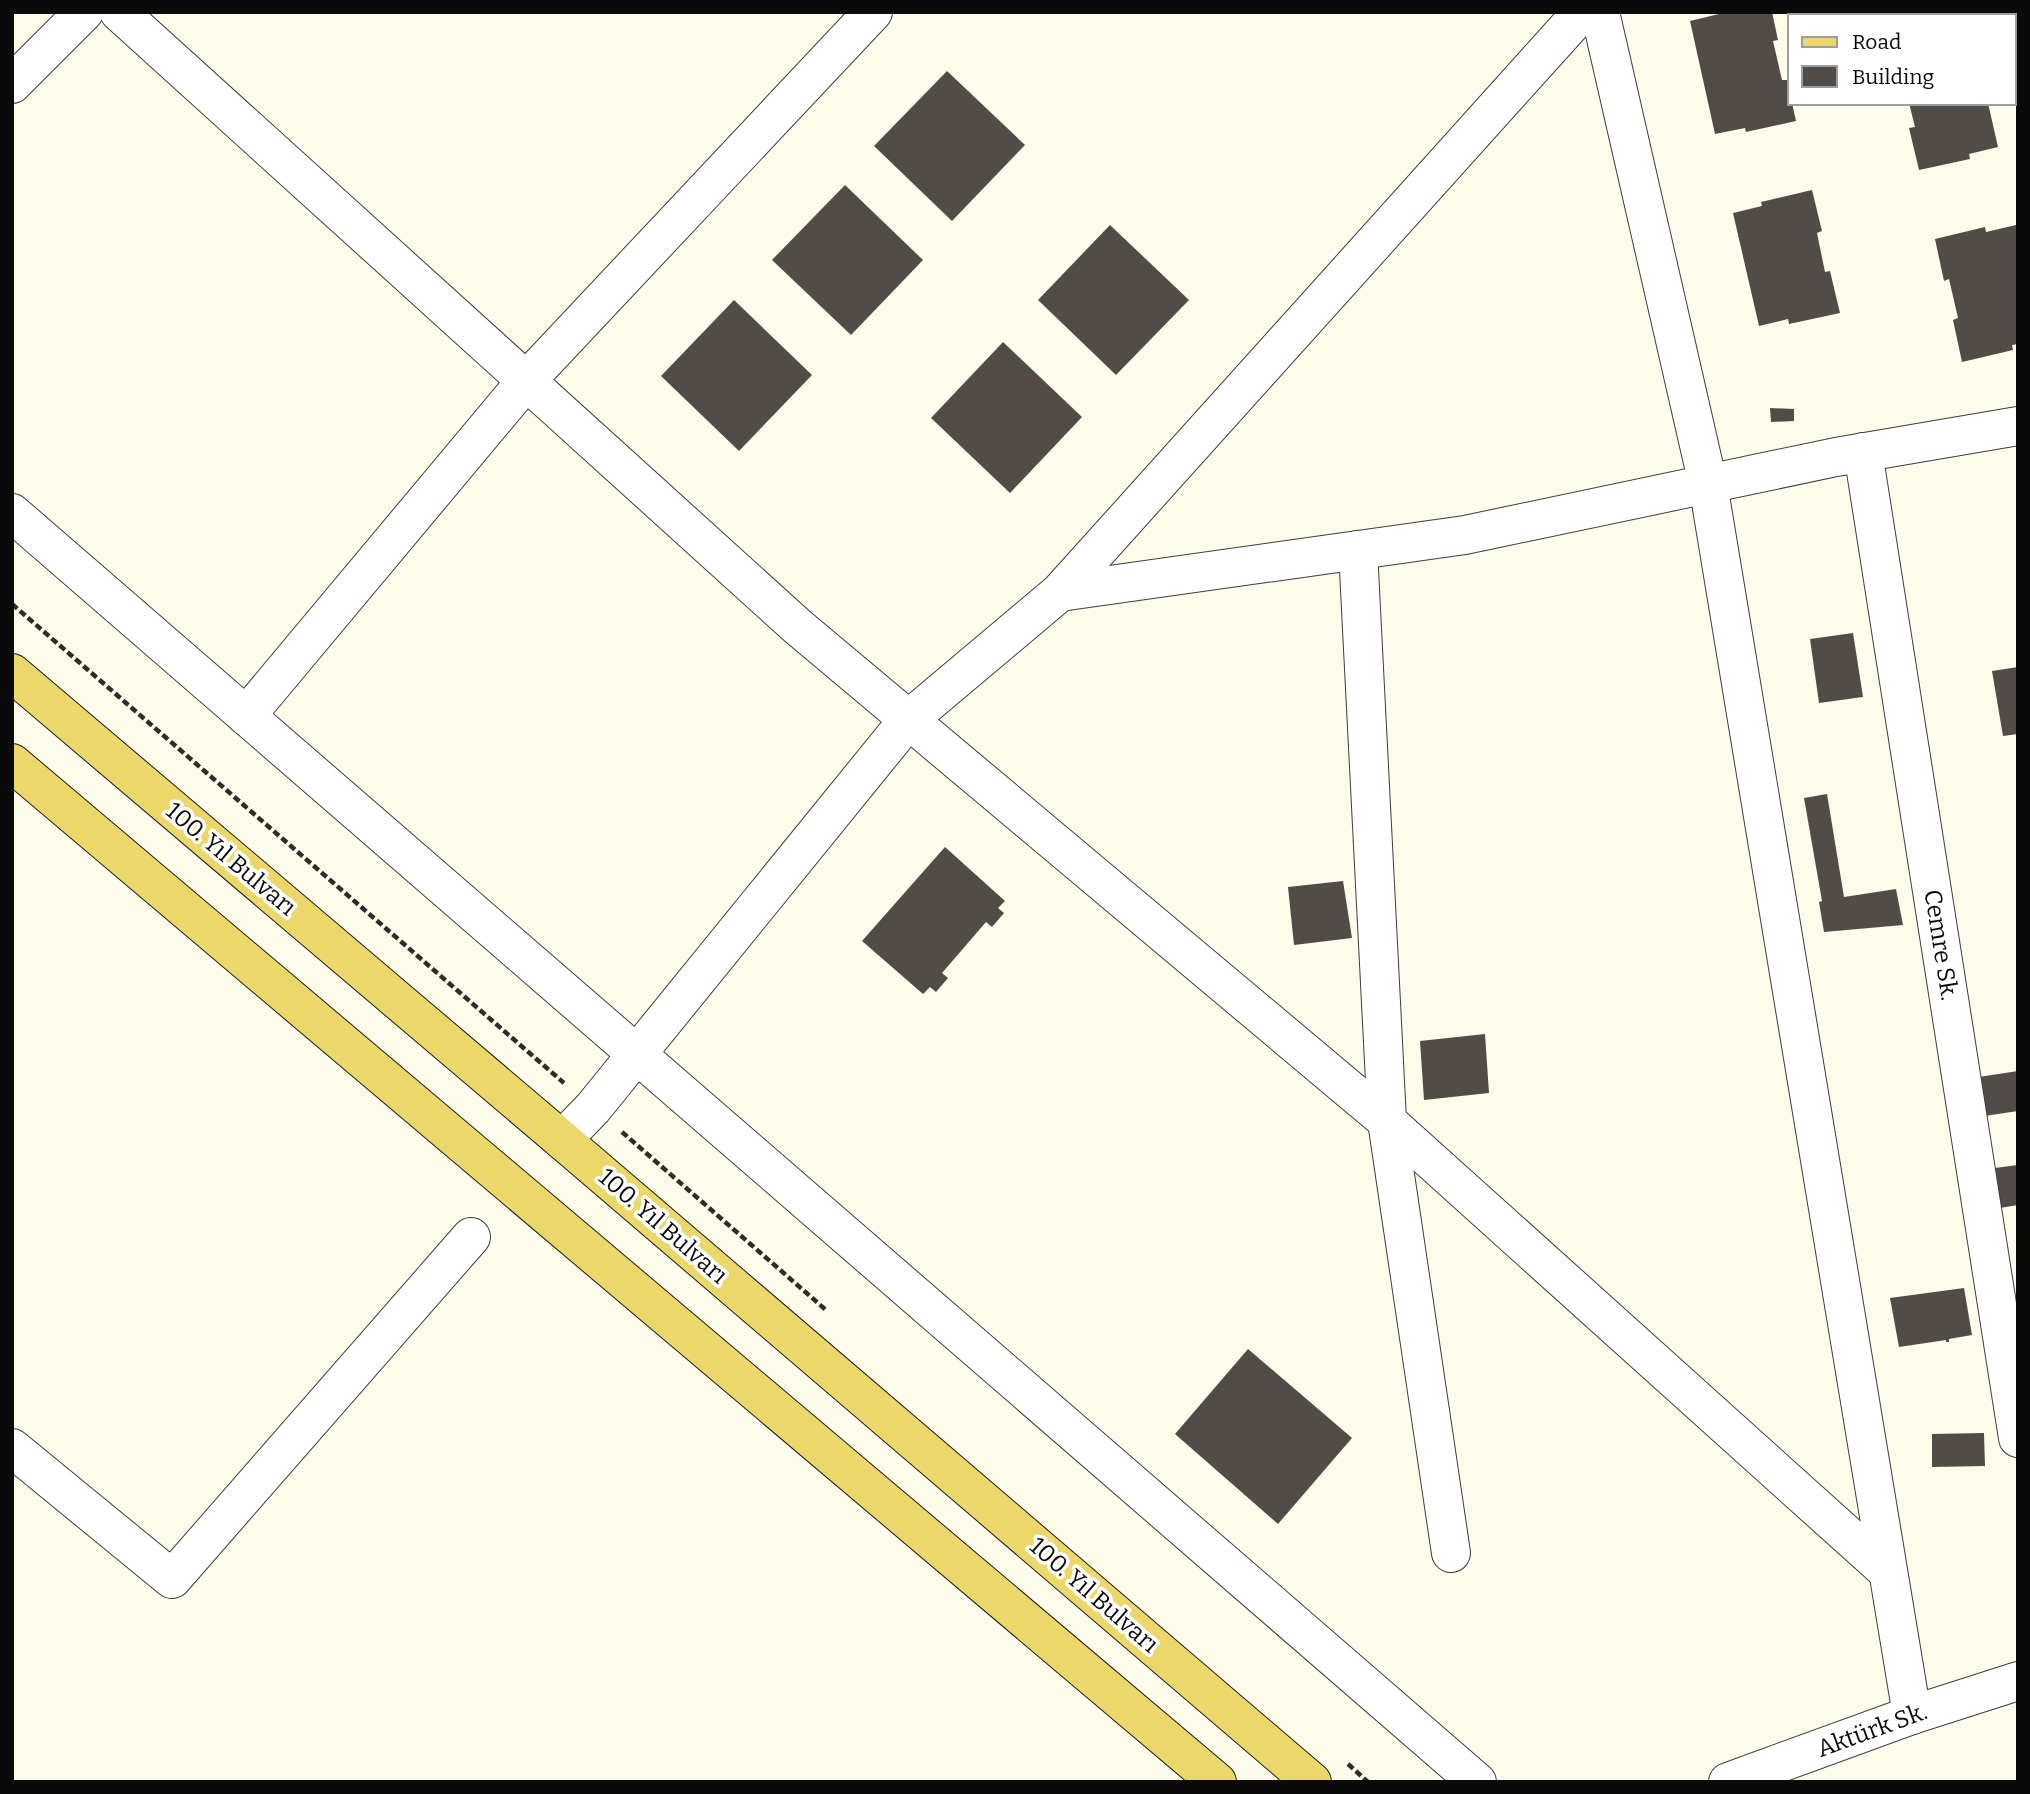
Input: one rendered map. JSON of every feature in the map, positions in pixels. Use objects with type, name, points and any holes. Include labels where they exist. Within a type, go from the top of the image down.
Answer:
[{"type":"main road","name":"100. Yıl Bulvarı","points":[[12,673],[1312,1782]]},
{"type":"main road","points":[[12,763],[1217,1782]]},
{"type":"street","points":[[12,85],[84,12]]},
{"type":"street","points":[[119,12],[797,626],[1387,1121],[1886,1570]]},
{"type":"street","points":[[246,716],[526,381],[873,12]]},
{"type":"street","points":[[562,1140],[593,1108],[908,720],[1060,592],[1582,12]]},
{"type":"street","points":[[1600,12],[1708,484],[1912,1715]]},
{"type":"street","points":[[1060,592],[1465,535],[1863,452],[2018,426]]},
{"type":"street","name":"Cemre Sk.","points":[[1863,452],[2018,1438]]},
{"type":"street","points":[[12,513],[1477,1782]]},
{"type":"street","points":[[1358,550],[1387,1121],[1451,1553]]},
{"type":"street","points":[[12,1448],[172,1579],[471,1237]]},
{"type":"street","name":"Aktürk Sk.","points":[[1728,1782],[1912,1715],[2018,1681]]},
{"type":"path","points":[[12,604],[593,1108]]},
{"type":"building","points":[[1718,12],[1772,12],[1778,40],[1773,41],[1782,80],[1787,80],[1788,105],[1792,105],[1796,121],[1746,132],[1745,128],[1715,134],[1690,21],[1719,14]]},
{"type":"building","points":[[947,71],[1025,145],[952,221],[874,146]]},
{"type":"building","points":[[1910,105],[1988,105],[1998,147],[1969,154],[1970,159],[1919,170],[1909,128],[1915,127]]},
{"type":"building","points":[[845,185],[923,260],[851,335],[772,260]]},
{"type":"building","points":[[1812,190],[1822,231],[1817,233],[1825,272],[1830,271],[1840,313],[1789,324],[1788,319],[1759,326],[1733,213],[1762,206],[1761,202]]},
{"type":"building","points":[[1110,225],[1189,300],[1116,375],[1038,300]]},
{"type":"building","points":[[2016,225],[2018,344],[2012,345],[2013,350],[1962,362],[1953,320],[1958,318],[1949,279],[1944,281],[1935,239],[1985,227],[1986,232]]},
{"type":"building","points":[[734,300],[812,375],[739,451],[661,376]]},
{"type":"building","points":[[1003,342],[1082,417],[1010,493],[931,418]]},
{"type":"building","points":[[1770,408],[1794,409],[1794,421],[1771,422]]},
{"type":"building","points":[[1853,633],[1863,697],[1819,703],[1810,639]]},
{"type":"building","points":[[2018,667],[2018,734],[2003,736],[1992,671]]},
{"type":"building","points":[[1827,794],[1844,897],[1896,889],[1903,925],[1824,932],[1819,902],[1822,901],[1804,798]]},
{"type":"building","points":[[945,847],[1005,901],[998,908],[1004,913],[992,927],[986,922],[942,973],[948,978],[936,992],[930,987],[923,994],[862,941]]},
{"type":"building","points":[[1343,881],[1352,938],[1294,945],[1288,887]]},
{"type":"building","points":[[1485,1034],[1489,1093],[1424,1100],[1420,1041]]},
{"type":"building","points":[[2018,1071],[2018,1111],[1978,1117],[1972,1078]]},
{"type":"building","points":[[2018,1165],[2018,1205],[1994,1209],[1987,1169]]},
{"type":"building","points":[[1964,1288],[1972,1335],[1949,1339],[1949,1342],[1946,1340],[1899,1347],[1890,1298]]},
{"type":"building","points":[[1248,1349],[1352,1438],[1278,1524],[1175,1434]]},
{"type":"building","points":[[1984,1433],[1985,1466],[1932,1467],[1932,1434]]}]
